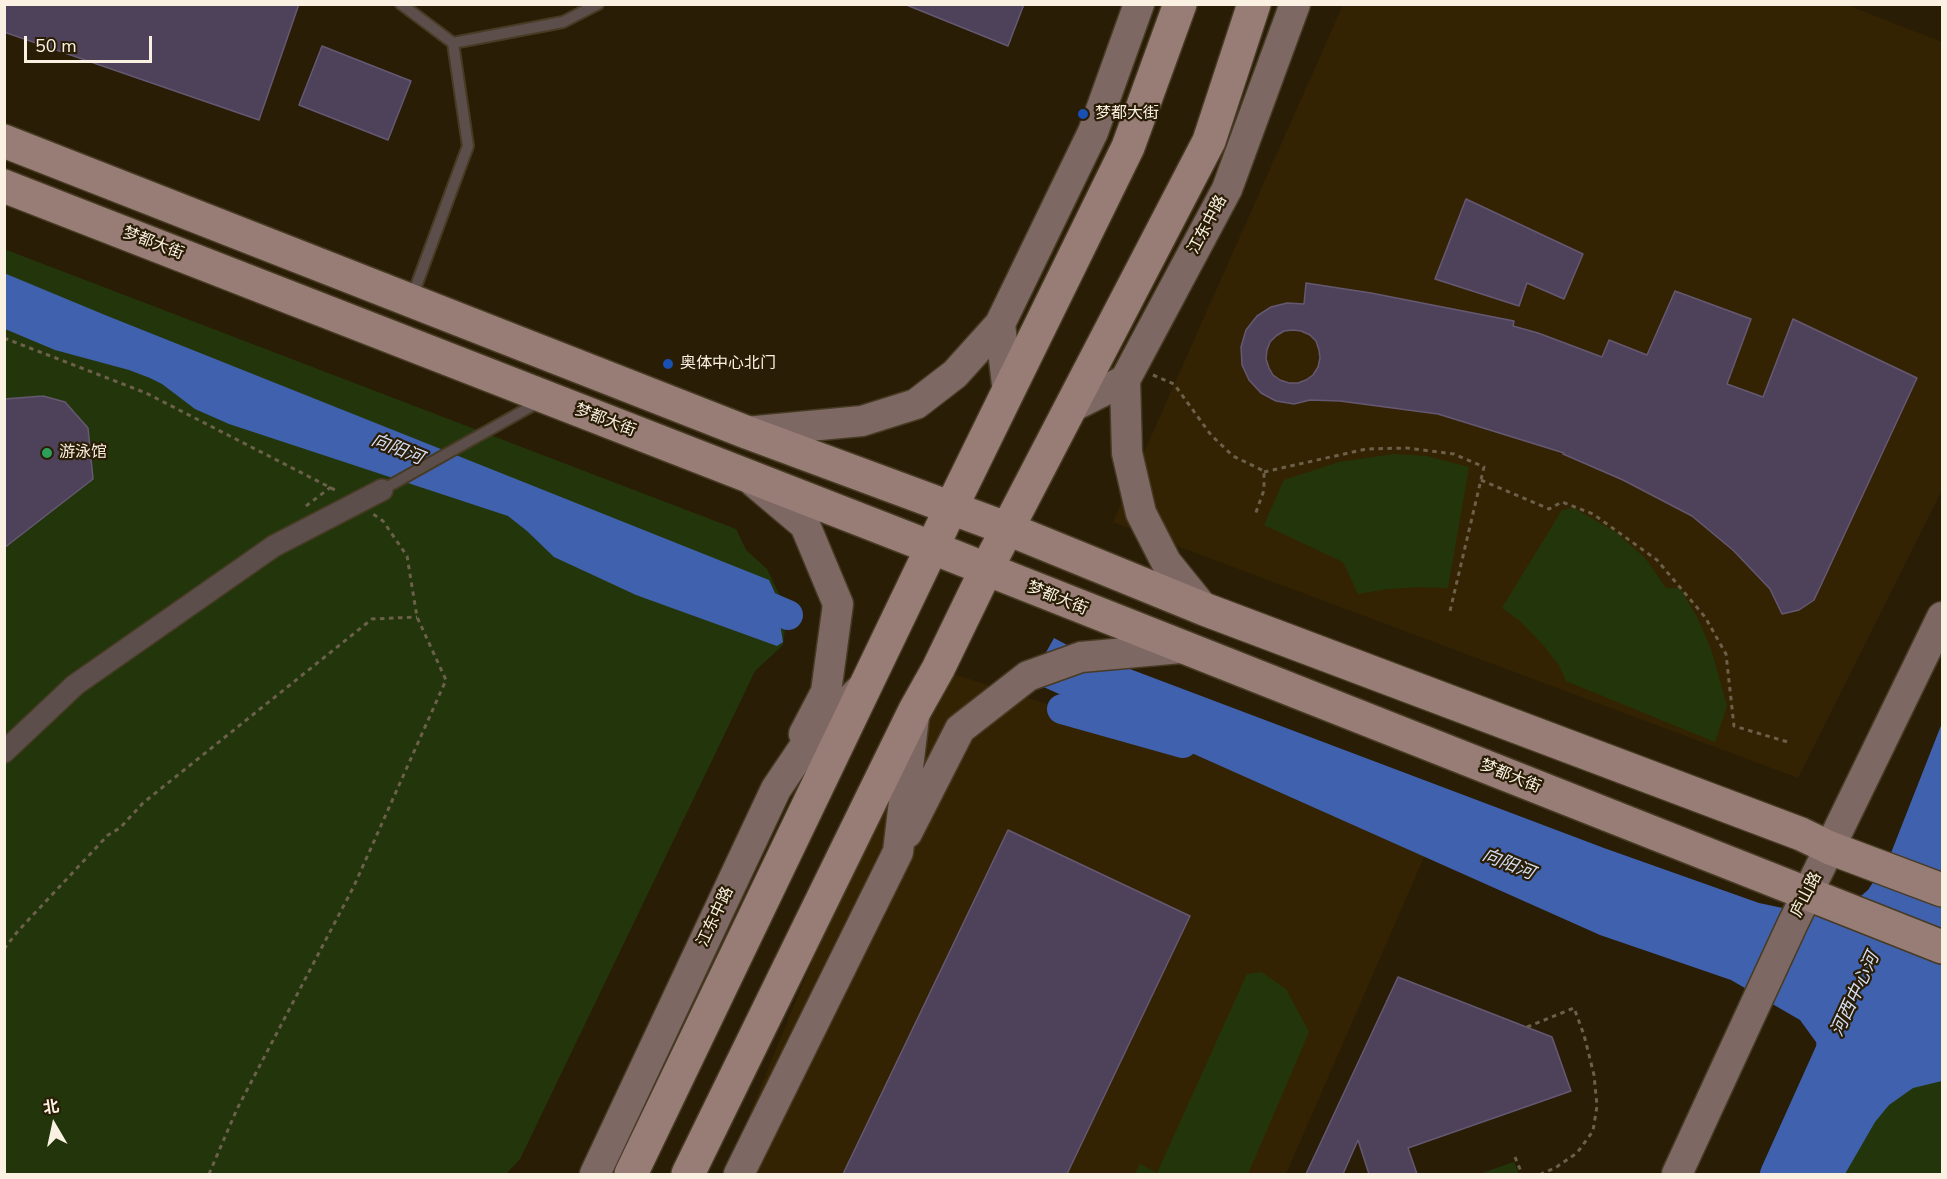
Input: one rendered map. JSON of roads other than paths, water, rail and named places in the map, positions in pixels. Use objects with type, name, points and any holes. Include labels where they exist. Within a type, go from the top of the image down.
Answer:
[{"type":"main road","name":"江东中路","points":[[631,1174],[951,508],[1128,147],[1180,4]]},
{"type":"main road","points":[[688,1174],[915,710],[1209,141],[1254,4]]},
{"type":"main road","points":[[4,141],[746,432],[1008,529],[1204,609],[1801,834],[1942,890]]},
{"type":"main road","name":"梦都大街","points":[[4,186],[933,548],[1942,947]]},
{"type":"street","points":[[746,432],[862,421],[916,404],[955,375],[1000,324],[1092,132],[1139,4]]},
{"type":"street","name":"江东中路","points":[[1129,373],[1227,189],[1294,4]]},
{"type":"street","points":[[1000,324],[1008,393]]},
{"type":"street","points":[[1070,408],[1129,373]]},
{"type":"street","points":[[1129,373],[1127,453],[1141,513],[1166,562],[1204,609]]},
{"type":"street","points":[[747,476],[805,525],[838,604],[826,692],[776,789]]},
{"type":"street","points":[[4,752],[75,685],[274,546],[382,490]]},
{"type":"street","name":"庐山路","points":[[1677,1174],[1792,925],[1819,898],[1842,852],[1942,617]]},
{"type":"street","points":[[739,1174],[960,729],[1028,676],[1081,657],[1181,648]]},
{"type":"street","name":"江东中路","points":[[595,1174],[776,789],[805,746],[869,680]]},
{"type":"street","points":[[898,852],[915,710]]},
{"type":"lane","points":[[401,4],[453,43],[468,146],[411,301]]},
{"type":"lane","points":[[453,43],[563,22],[598,4]]},
{"type":"lane","points":[[382,490],[547,398]]},
{"type":"water","points":[[4,273],[769,580],[775,593],[783,642],[777,646],[636,595],[554,557],[508,516],[229,424],[195,409],[162,384],[150,378],[55,350],[5,329]]},
{"type":"water","points":[[1054,638],[1069,646],[1604,848],[1759,903],[1816,915],[1842,912],[1868,890],[1889,858],[1942,723],[1942,1081],[1913,1088],[1889,1105],[1875,1122],[1845,1174],[1777,1174],[1810,1117],[1822,1080],[1816,1042],[1800,1020],[1731,980],[1600,935],[1030,681]]},
{"type":"waterway","name":"向阳河","points":[[741,595],[788,615]]},
{"type":"waterway","name":"向阳河","points":[[1062,709],[1183,743]]},
{"type":"waterway","name":"河西中心河","points":[[1775,1174],[1838,1034]]},
{"type":"place","name":"梦都大街","points":[[1083,114]]},
{"type":"place","name":"奥体中心北门","points":[[668,364]]},
{"type":"place","name":"游泳馆","points":[[47,453]]}]
